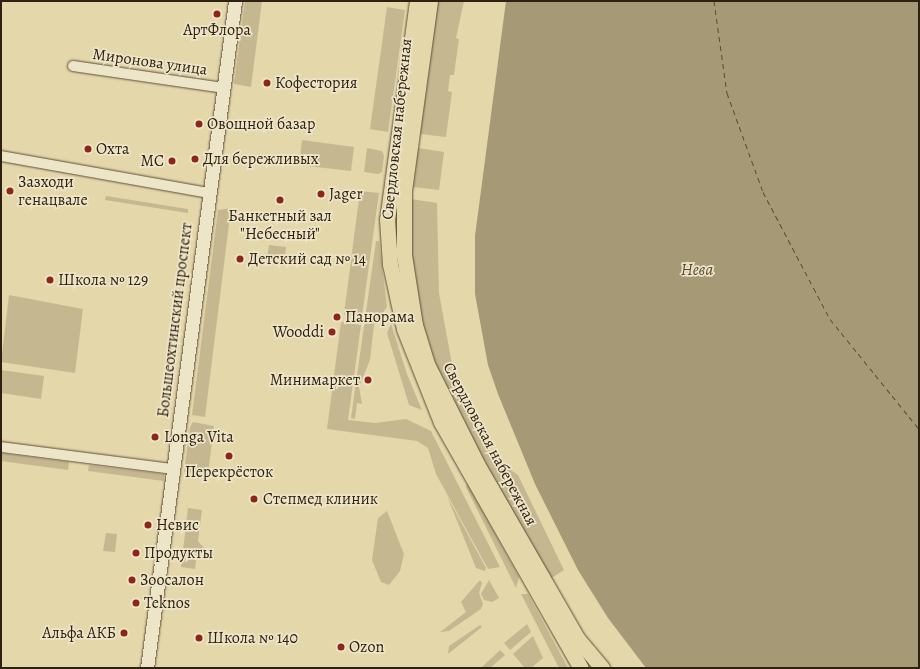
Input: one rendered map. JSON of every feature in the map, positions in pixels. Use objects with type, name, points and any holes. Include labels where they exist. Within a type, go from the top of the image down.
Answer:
[{"type":"main road","name":"Свердловская набережная","points":[[417,1],[387,219],[390,264],[404,329],[441,422],[581,668]]},
{"type":"main road","name":"Свердловская набережная","points":[[430,1],[404,207],[404,255],[415,324],[427,364],[477,464],[577,638],[602,668]]},
{"type":"street","name":"Большеохтинский проспект","points":[[147,668],[223,88],[232,1]]},
{"type":"street","name":"Миронова улица","points":[[73,66],[223,88]]},
{"type":"street","points":[[1,156],[209,193]]},
{"type":"street","points":[[1,447],[173,469]]},
{"type":"shaded area","points":[[245,1],[262,1],[251,87],[234,84]]},
{"type":"shaded area","points":[[438,1],[464,1],[456,38],[459,39],[454,75],[450,75],[448,91],[452,92],[446,137],[420,134]]},
{"type":"shaded area","points":[[387,7],[405,10],[388,132],[370,129]]},
{"type":"shaded area","points":[[302,140],[354,147],[351,171],[299,165]]},
{"type":"shaded area","points":[[367,148],[382,151],[384,156],[382,172],[378,174],[364,172]]},
{"type":"shaded area","points":[[418,148],[444,152],[439,190],[413,187]]},
{"type":"shaded area","points":[[360,191],[379,193],[362,316],[344,314]]},
{"type":"shaded area","points":[[106,196],[188,209],[188,213],[105,200]]},
{"type":"shaded area","points":[[411,199],[437,203],[439,293],[454,375],[452,376],[472,423],[494,458],[518,475],[564,570],[550,579],[448,396],[435,362],[421,319],[412,260]]},
{"type":"shaded area","points":[[231,208],[205,417],[192,415],[218,210]]},
{"type":"shaded area","points":[[376,241],[379,241],[387,307],[374,325],[370,360],[359,387],[362,404],[357,403],[355,419],[351,418]]},
{"type":"shaded area","points":[[269,245],[286,247],[284,266],[266,264]]},
{"type":"shaded area","points":[[9,295],[83,309],[75,373],[1,362]]},
{"type":"shaded area","points":[[341,322],[361,325],[348,420],[375,423],[406,419],[431,431],[500,567],[488,569],[436,474],[428,448],[417,441],[327,429]]},
{"type":"shaded area","points":[[391,324],[407,374],[422,410],[409,405],[387,333]]},
{"type":"shaded area","points":[[1,370],[44,376],[41,399],[1,393]]},
{"type":"shaded area","points":[[193,422],[214,426],[208,474],[184,472],[190,427]]},
{"type":"shaded area","points":[[1,453],[69,462],[68,470],[1,461]]},
{"type":"shaded area","points":[[89,465],[164,474],[164,481],[88,471]]},
{"type":"shaded area","points":[[467,483],[519,577],[516,588],[466,487]]},
{"type":"shaded area","points":[[447,496],[486,568],[485,571],[476,568]]},
{"type":"shaded area","points":[[188,508],[202,510],[198,541],[204,548],[197,553],[195,569],[181,567]]},
{"type":"shaded area","points":[[387,511],[404,554],[400,571],[389,585],[381,582],[372,560],[378,518]]},
{"type":"shaded area","points":[[106,533],[117,534],[115,552],[103,551]]},
{"type":"shaded area","points":[[480,580],[482,583],[479,593],[483,604],[481,609],[449,631],[440,632],[466,612],[461,602]]},
{"type":"shaded area","points":[[489,580],[499,598],[492,602],[484,600],[481,594]]},
{"type":"shaded area","points":[[521,594],[528,594],[568,668],[559,668]]},
{"type":"shaded area","points":[[527,624],[531,632],[510,650],[504,643]]},
{"type":"shaded area","points":[[480,625],[482,627],[448,654],[449,646]]},
{"type":"shaded area","points":[[533,636],[543,658],[531,668],[525,668],[513,654]]},
{"type":"shaded area","points":[[500,650],[505,655],[490,668],[481,668]]},
{"type":"water","name":"Нева","points":[[506,1],[919,1],[919,668],[646,668],[608,618],[578,570],[535,484],[498,394],[488,365],[475,294],[475,236]]},
{"type":"ferry route","points":[[714,1],[727,93],[763,192],[830,319],[919,429]]},
{"type":"place","name":"АртФлора","points":[[217,14]]},
{"type":"place","name":"Кофестория","points":[[267,83]]},
{"type":"place","name":"Овощной базар","points":[[199,124]]},
{"type":"place","name":"Охта","points":[[88,149]]},
{"type":"place","name":"Для бережливых","points":[[195,159]]},
{"type":"place","name":"MC","points":[[172,161]]},
{"type":"place","name":"Зазходи генацвале","points":[[10,191]]},
{"type":"place","name":"Jager","points":[[321,194]]},
{"type":"place","name":"Банкетный зал \"Небесный\"","points":[[280,200]]},
{"type":"place","name":"Детский сад № 14","points":[[240,259]]},
{"type":"place","name":"Школа № 129","points":[[50,280]]},
{"type":"place","name":"Панорама","points":[[337,317]]},
{"type":"place","name":"Wooddi","points":[[332,332]]},
{"type":"place","name":"Минимаркет","points":[[368,380]]},
{"type":"place","name":"Longa Vita","points":[[155,437]]},
{"type":"place","name":"Перекрёсток","points":[[229,456]]},
{"type":"place","name":"Степмед клиник","points":[[254,499]]},
{"type":"place","name":"Невис","points":[[148,525]]},
{"type":"place","name":"Продукты","points":[[136,553]]},
{"type":"place","name":"Зоосалон","points":[[132,580]]},
{"type":"place","name":"Teknos","points":[[136,603]]},
{"type":"place","name":"Альфа АКБ","points":[[124,633]]},
{"type":"place","name":"Школа № 140","points":[[199,638]]},
{"type":"place","name":"Ozon","points":[[341,647]]}]
